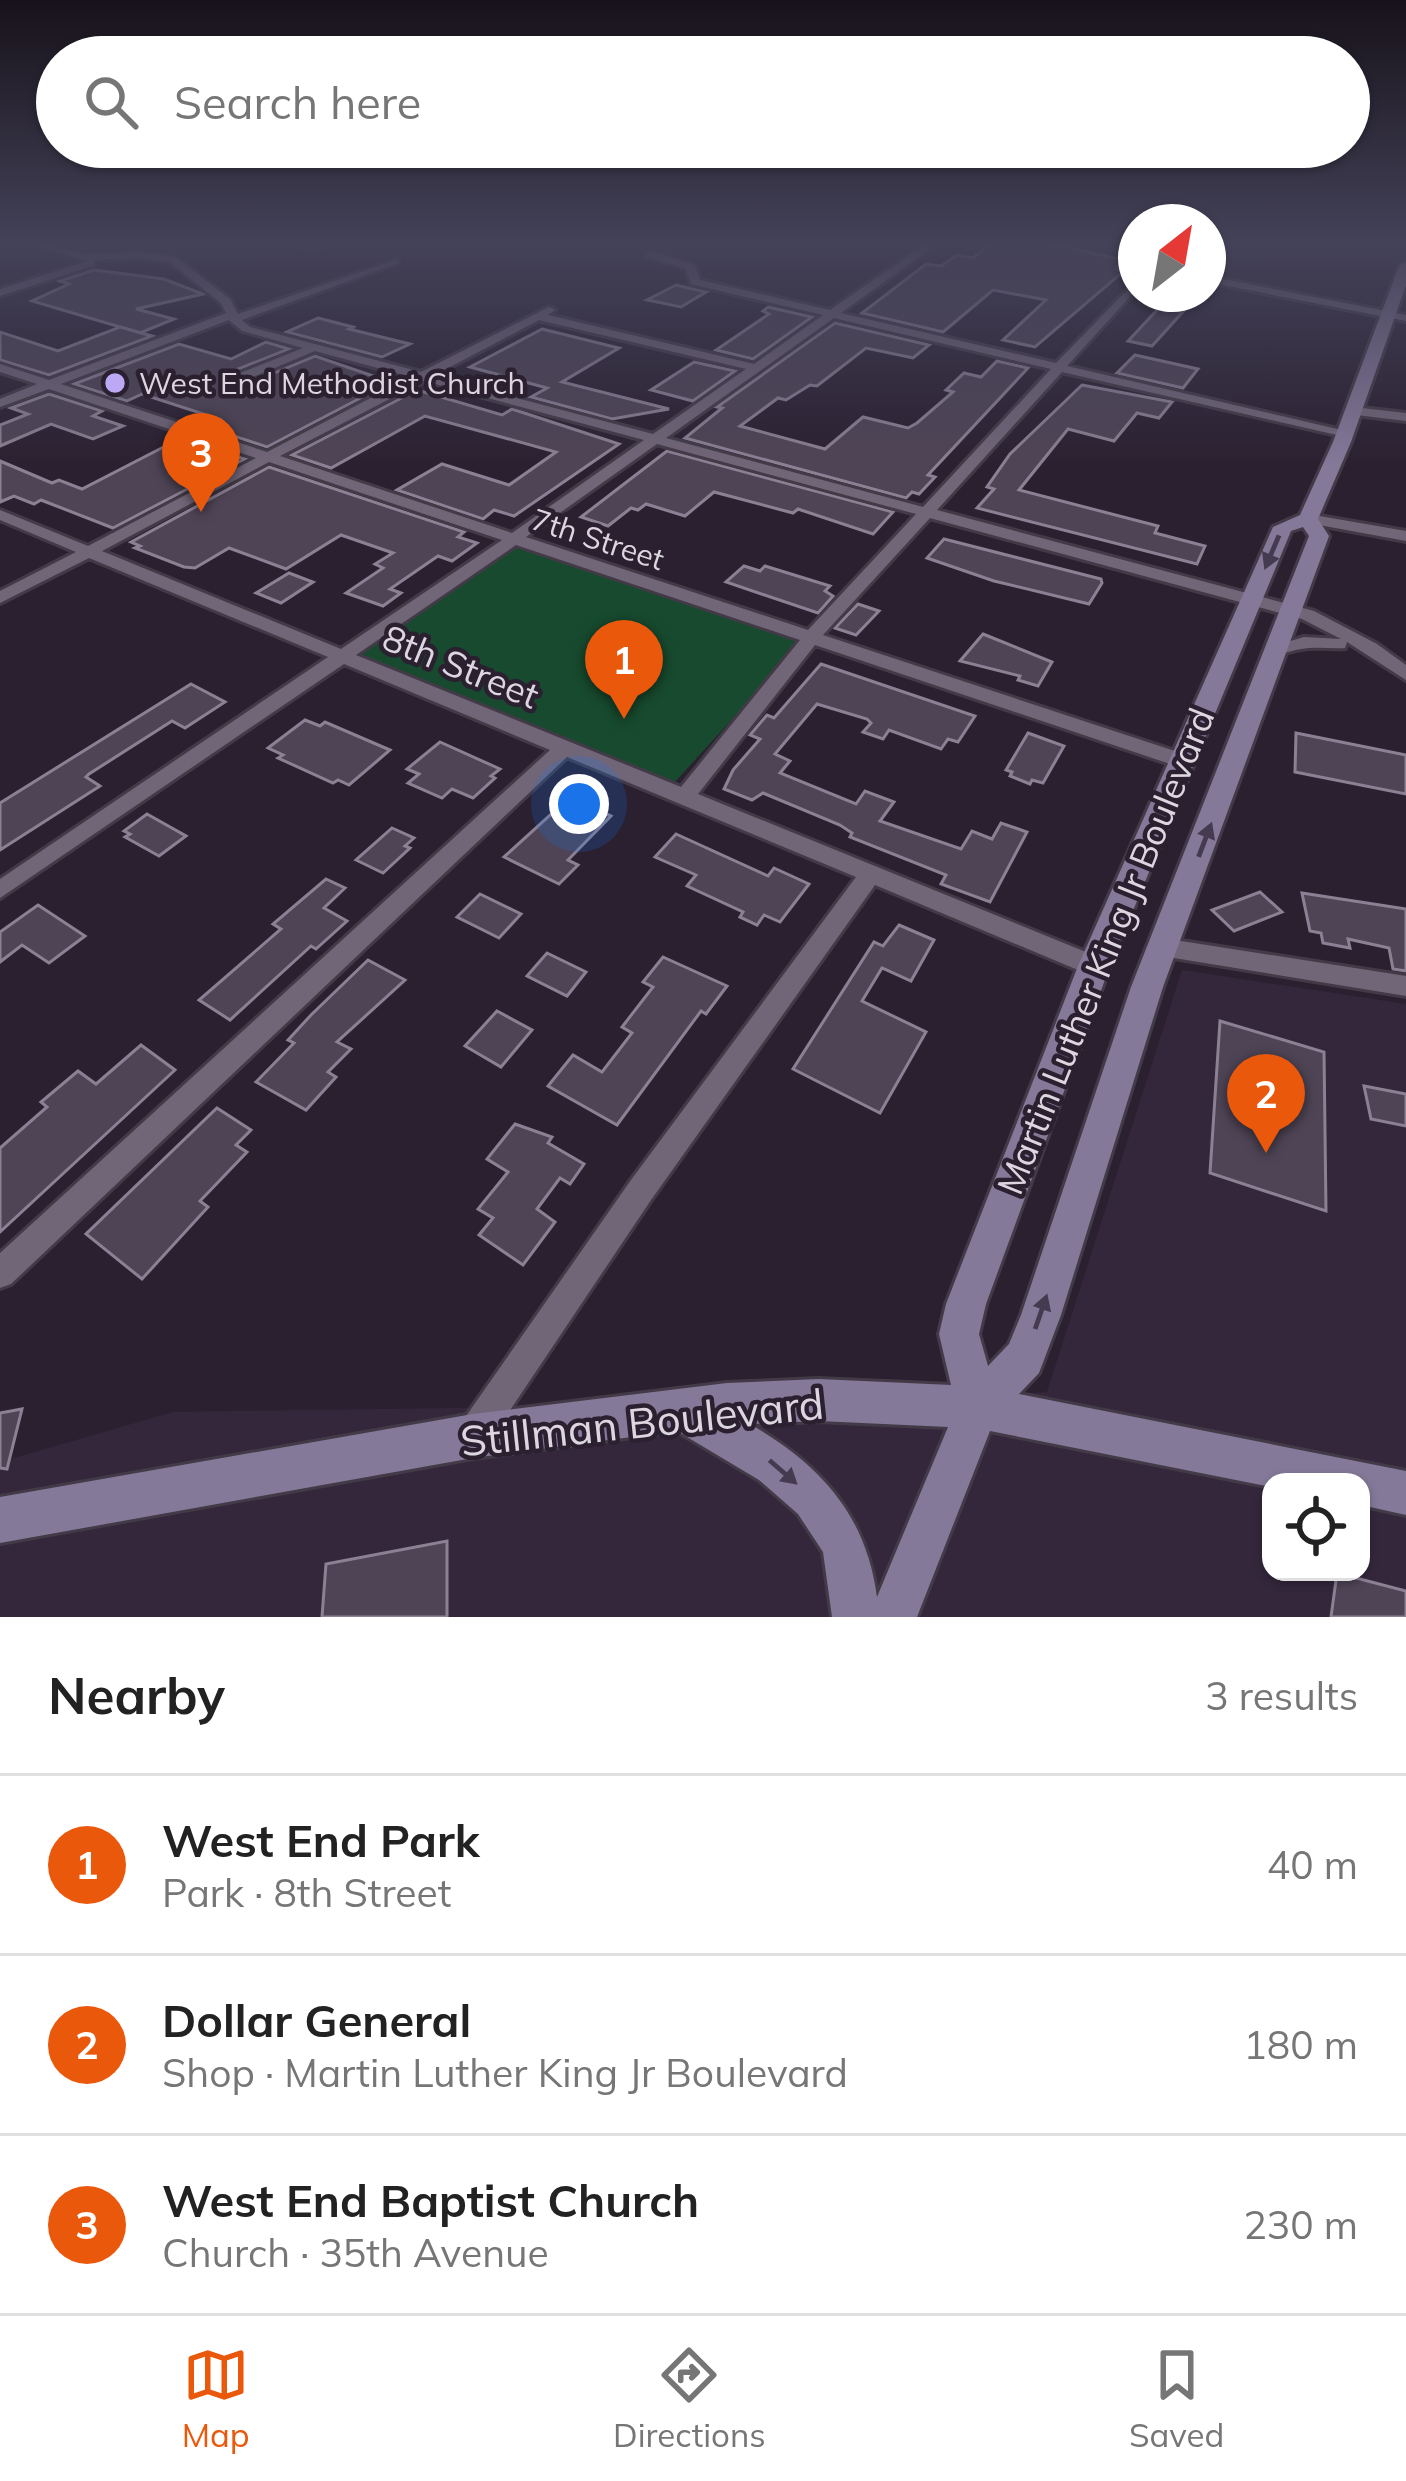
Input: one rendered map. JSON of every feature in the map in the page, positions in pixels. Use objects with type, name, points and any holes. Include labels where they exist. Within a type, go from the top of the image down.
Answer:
[{"type":"main road","name":"Martin Luther King Jr Boulevard","points":[[978,1407],[959,1334],[966,1304],[1094,966],[1180,760],[1283,527],[1309,519],[1345,435],[1385,316]]},
{"type":"main road","name":"Martin Luther King Jr Boulevard","points":[[892,1617],[978,1407],[1024,1358],[1147,987],[1319,536],[1309,519]]},
{"type":"main road","name":"Stillman Boulevard","points":[[0,1520],[473,1436],[727,1404],[818,1400],[978,1407],[1309,1473]]},
{"type":"main road","points":[[684,1412],[760,1453],[807,1492],[842,1543],[856,1617]]},
{"type":"main road","name":"Stillman Boulevard","points":[[1370,1485],[1406,1493]]},
{"type":"street","points":[[0,598],[537,316]]},
{"type":"street","points":[[556,316],[756,368]]},
{"type":"street","points":[[0,890],[512,540],[828,316]]},
{"type":"street","points":[[842,316],[1345,435]]},
{"type":"street","points":[[684,796],[812,637],[1106,316]]},
{"type":"street","points":[[0,403],[234,317],[246,329],[313,348],[1308,616],[1349,636],[1406,674]]},
{"type":"street","points":[[239,377],[313,348]]},
{"type":"street","name":"7th Street","points":[[0,368],[1180,760]]},
{"type":"street","points":[[1353,411],[1406,417]]},
{"type":"street","name":"8th Street","points":[[0,515],[1094,966]]},
{"type":"street","points":[[1309,519],[1406,536]]},
{"type":"street","points":[[1290,613],[1306,628],[1406,689]]},
{"type":"street","points":[[1276,651],[1304,642],[1339,644]]},
{"type":"street","points":[[0,1273],[564,748]]},
{"type":"street","points":[[473,1436],[641,1190],[871,874]]},
{"type":"street","points":[[1162,947],[1406,986]]},
{"type":"shaded area","points":[[1182,970],[1406,1004],[1406,1617],[0,1617],[0,1462],[173,1412],[866,1402],[1047,1392]]},
{"type":"green space","points":[[515,547],[804,640],[675,782],[359,656]]},
{"type":"building","points":[[84,316],[174,319],[140,333]]},
{"type":"building","points":[[765,316],[812,317],[753,359],[716,350]]},
{"type":"building","points":[[877,316],[962,316],[943,332]]},
{"type":"building","points":[[1028,316],[1071,316],[1035,347],[1003,340]]},
{"type":"building","points":[[1151,316],[1179,316],[1152,346],[1128,341]]},
{"type":"building","points":[[318,318],[410,344],[382,357],[287,332]]},
{"type":"building","points":[[835,323],[929,345],[913,358],[866,348],[817,386],[810,385],[786,400],[778,398],[740,426],[825,449],[863,417],[908,428],[953,392],[946,390],[964,373],[981,377],[997,361],[1028,368],[928,475],[935,477],[919,494],[912,492],[906,498],[685,438],[722,408],[717,407]]},
{"type":"building","points":[[120,327],[152,336],[49,375],[0,360],[0,332],[58,351]]},
{"type":"building","points":[[542,329],[619,348],[562,382],[669,409],[612,419],[531,397],[547,388],[470,367]]},
{"type":"building","points":[[266,342],[289,349],[233,371],[232,384],[245,385],[315,356],[391,382],[267,447],[204,426],[219,419],[142,394],[127,401],[74,384],[179,344],[231,359]]},
{"type":"building","points":[[1135,355],[1198,369],[1183,388],[1117,373]]},
{"type":"building","points":[[694,362],[735,371],[693,401],[651,390]]},
{"type":"building","points":[[1082,385],[1172,402],[1159,418],[1137,413],[1114,441],[1068,429],[1019,490],[1158,526],[1155,533],[1205,546],[1197,564],[977,508],[994,489],[987,487],[1010,454]]},
{"type":"building","points":[[417,390],[502,415],[512,409],[619,444],[514,516],[494,510],[483,519],[397,490],[442,464],[509,485],[556,452],[425,416],[331,468],[292,455]]},
{"type":"building","points":[[49,394],[102,411],[93,416],[123,426],[93,439],[51,424],[0,446],[0,425],[28,414],[11,408]]},
{"type":"building","points":[[181,438],[245,459],[113,528],[41,500],[34,504],[14,496],[0,502],[0,461],[52,483],[59,480],[82,489]]},
{"type":"building","points":[[667,451],[893,512],[873,534],[798,509],[793,513],[714,492],[685,516],[646,504],[638,510],[631,508],[608,526],[581,517]]},
{"type":"building","points":[[269,467],[464,532],[458,537],[477,543],[452,561],[438,556],[390,589],[401,593],[383,606],[346,593],[383,568],[375,564],[393,553],[341,535],[286,569],[229,548],[195,568],[184,567],[135,548],[140,546],[131,542]]},
{"type":"building","points":[[944,539],[1102,583],[1089,604],[994,581],[927,558]]},
{"type":"building","points":[[744,566],[760,571],[765,566],[830,586],[825,591],[833,596],[818,613],[726,582]]},
{"type":"building","points":[[289,573],[313,582],[281,603],[256,593]]},
{"type":"building","points":[[858,604],[879,611],[856,635],[835,628]]},
{"type":"building","points":[[983,634],[1052,662],[1038,686],[1018,680],[1020,676],[960,661]]},
{"type":"building","points":[[821,664],[975,716],[958,742],[948,739],[941,749],[889,730],[883,739],[863,732],[871,723],[867,719],[817,704],[775,754],[790,761],[780,773],[856,804],[865,791],[894,802],[880,821],[961,849],[972,831],[992,839],[1001,823],[1027,832],[990,902],[941,884],[946,875],[850,837],[852,833],[840,825],[763,793],[752,800],[724,789],[733,770],[760,739],[750,735],[767,715],[774,718]]},
{"type":"building","points":[[191,684],[225,702],[185,728],[172,721],[89,774],[86,777],[100,786],[0,850],[0,803]]},
{"type":"building","points":[[305,720],[320,726],[325,722],[390,750],[349,785],[333,783],[278,758],[283,755],[268,748]]},
{"type":"building","points":[[1028,733],[1064,746],[1043,783],[1032,780],[1030,784],[1006,770]]},
{"type":"building","points":[[1296,733],[1406,755],[1406,794],[1295,772]]},
{"type":"building","points":[[440,742],[500,769],[473,798],[452,789],[442,798],[408,783],[419,774],[407,769]]},
{"type":"building","points":[[570,797],[611,816],[568,860],[578,865],[559,884],[504,857]]},
{"type":"building","points":[[147,814],[186,836],[159,856],[125,837],[130,834],[124,831]]},
{"type":"building","points":[[392,828],[414,838],[405,846],[410,848],[383,873],[356,860]]},
{"type":"building","points":[[676,834],[768,876],[774,868],[809,884],[780,922],[764,915],[757,925],[740,917],[743,912],[687,886],[696,875],[655,857]]},
{"type":"building","points":[[326,879],[345,888],[324,908],[347,921],[316,949],[311,946],[230,1020],[199,1000],[281,929],[273,924]]},
{"type":"building","points":[[1260,892],[1282,912],[1234,931],[1212,910]]},
{"type":"building","points":[[1302,893],[1406,909],[1406,971],[1393,969],[1389,948],[1348,939],[1350,948],[1323,943],[1321,933],[1310,931]]},
{"type":"building","points":[[480,894],[521,914],[499,938],[457,917]]},
{"type":"building","points":[[38,905],[85,936],[49,963],[22,945],[0,962],[0,932]]},
{"type":"building","points":[[899,925],[934,940],[911,981],[882,968],[862,1001],[926,1032],[880,1113],[793,1069],[874,942],[883,946]]},
{"type":"building","points":[[547,953],[586,972],[567,996],[527,976]]},
{"type":"building","points":[[663,957],[727,986],[706,1014],[701,1011],[617,1125],[548,1086],[573,1055],[602,1072],[632,1033],[622,1027],[653,987],[643,982]]},
{"type":"building","points":[[368,960],[405,980],[337,1042],[351,1049],[328,1072],[336,1077],[306,1110],[256,1082],[294,1043],[288,1040]]},
{"type":"building","points":[[497,1011],[532,1030],[501,1067],[465,1046]]},
{"type":"building","points":[[1220,1021],[1324,1052],[1326,1211],[1210,1173]]},
{"type":"building","points":[[141,1045],[175,1070],[0,1232],[0,1148],[47,1107],[41,1102],[78,1071],[96,1084]]},
{"type":"building","points":[[1364,1086],[1406,1094],[1406,1126],[1371,1119]]},
{"type":"building","points":[[217,1108],[251,1130],[236,1145],[247,1152],[200,1201],[208,1207],[142,1279],[86,1234]]},
{"type":"building","points":[[515,1124],[552,1137],[548,1143],[584,1164],[570,1184],[560,1178],[537,1209],[555,1222],[523,1265],[479,1235],[493,1218],[478,1209],[508,1172],[487,1159]]},
{"type":"building","points":[[22,1409],[7,1469],[0,1468],[0,1413]]},
{"type":"building","points":[[447,1541],[447,1617],[322,1617],[326,1564]]},
{"type":"building","points":[[1336,1581],[1368,1581],[1406,1591],[1406,1617],[1331,1617]]},
{"type":"place","name":"West End Methodist Church","points":[[115,383]]},
{"type":"place","name":"West End Baptist Church","points":[[201,512]]},
{"type":"place","name":"West End Park","points":[[624,719]]},
{"type":"place","name":"Dollar General","points":[[1266,1153]]}]
